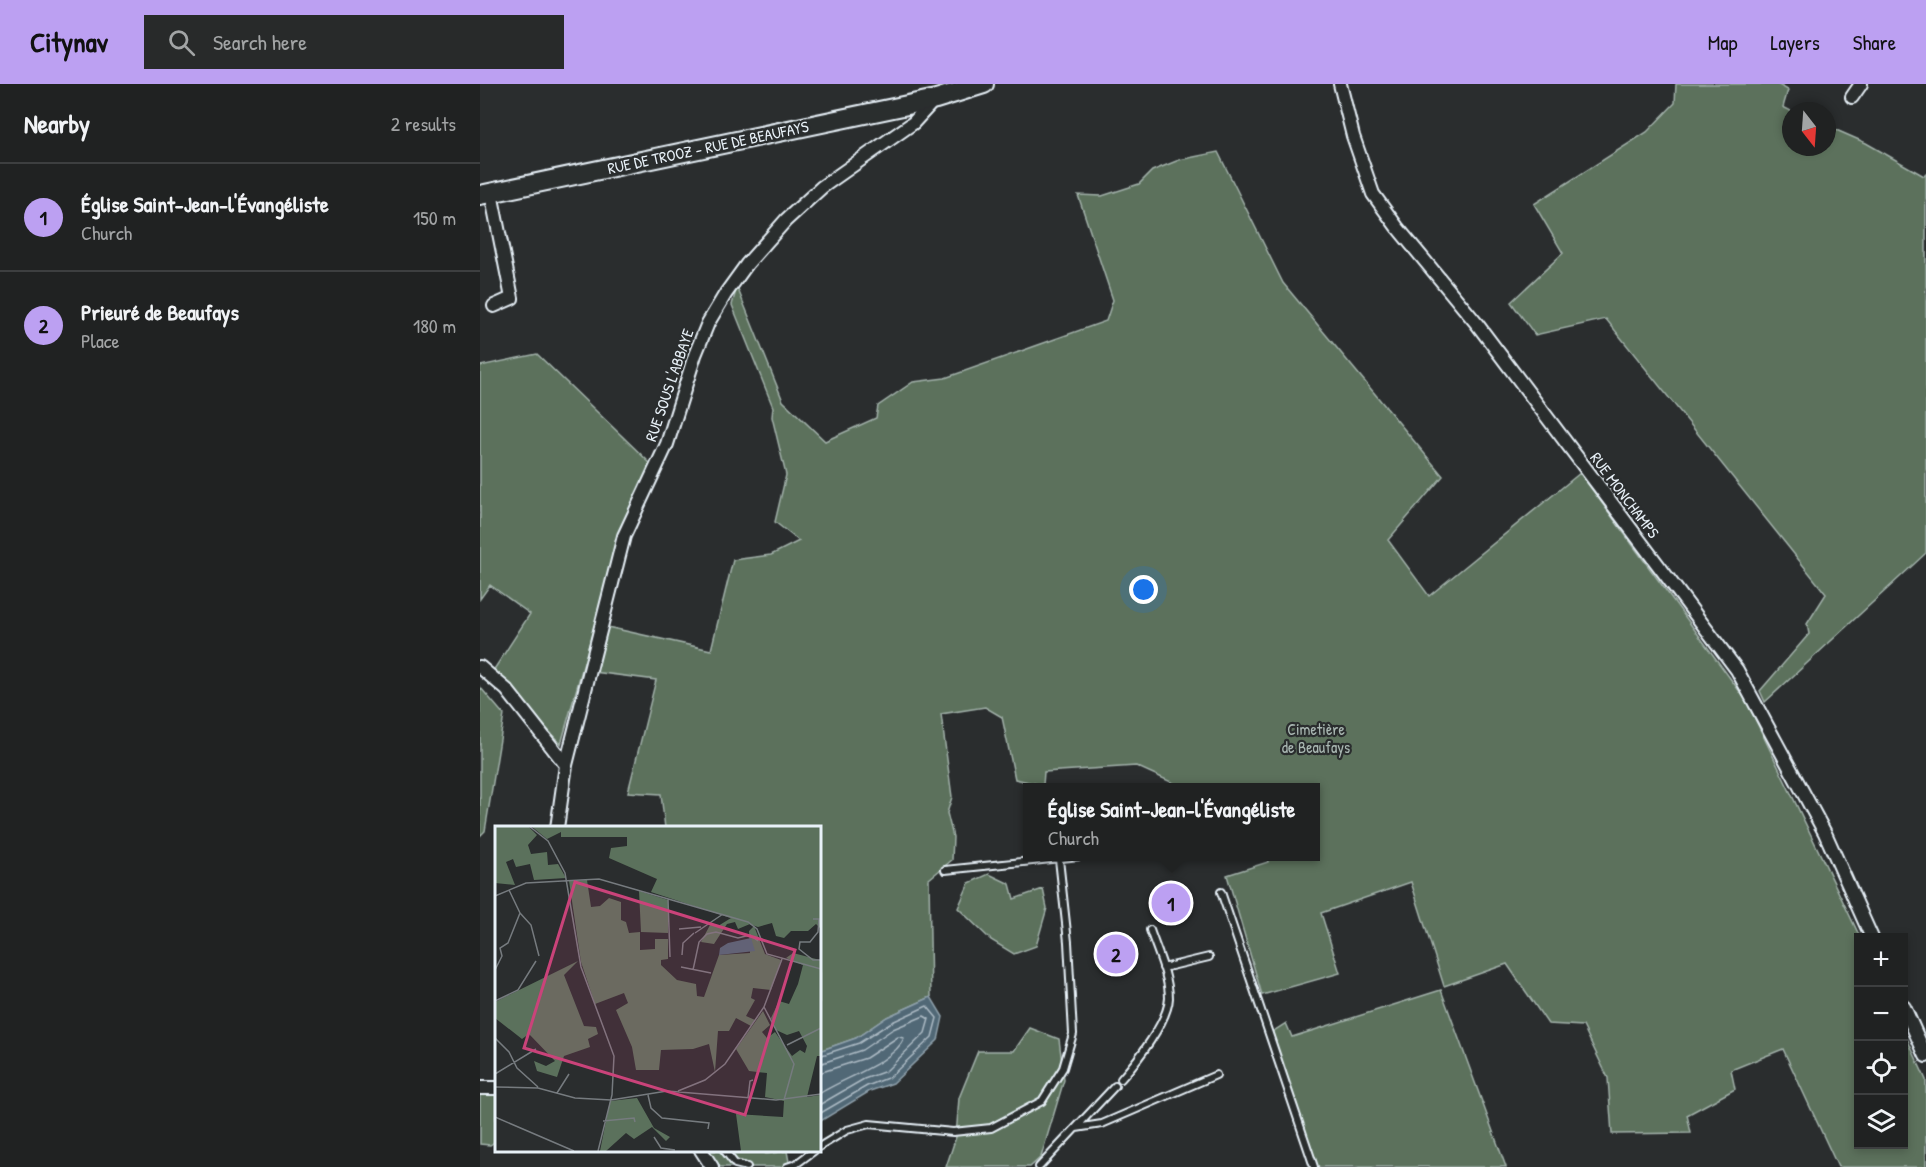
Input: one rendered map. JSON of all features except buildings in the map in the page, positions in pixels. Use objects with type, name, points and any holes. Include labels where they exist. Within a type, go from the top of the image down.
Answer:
[{"type":"street","name":"RUE DE TROOZ - RUE DE BEAUFAYS","points":[[485,194],[936,99],[984,84]]},
{"type":"street","name":"RUE MONCHAMPS","points":[[1340,84],[1353,136],[1373,195],[1477,324],[1737,670],[1825,833],[1870,933]]},
{"type":"street","points":[[1852,97],[1861,84]]},
{"type":"street","name":"RUE SOUS L'ABBAYE","points":[[557,826],[566,765],[624,536],[667,444],[695,355],[708,323],[742,271],[786,220],[822,187],[913,123],[936,99]]},
{"type":"street","points":[[485,194],[512,298],[494,306]]},
{"type":"street","points":[[480,667],[507,690],[566,765]]},
{"type":"street","points":[[1908,1012],[1926,1056]]},
{"type":"street","points":[[702,1152],[712,1167]]},
{"type":"lane","points":[[945,870],[1038,861]]},
{"type":"lane","points":[[820,1146],[847,1130],[868,1124],[953,1132],[991,1128],[1042,1101],[1063,1068],[1073,1034],[1059,861]]},
{"type":"lane","points":[[1221,892],[1314,1167]]},
{"type":"lane","points":[[1121,1079],[1144,1052],[1166,1009],[1169,998],[1163,968],[1150,930]]},
{"type":"lane","points":[[1163,968],[1209,957]]},
{"type":"lane","points":[[1076,1128],[1102,1124],[1216,1075]]},
{"type":"lane","points":[[1039,1167],[1115,1086]]},
{"type":"lane","points":[[726,1152],[735,1164],[747,1167]]},
{"type":"lane","points":[[787,1167],[796,1164],[812,1152]]},
{"type":"green space","points":[[1676,84],[1777,84],[1788,90],[1784,102],[1782,102],[1782,156],[1836,156],[1836,130],[1866,143],[1924,176],[1926,174],[1926,553],[1765,702],[1760,691],[1809,634],[1807,624],[1826,594],[1606,319],[1535,335],[1511,302],[1563,253],[1534,204],[1647,132],[1675,103]]},
{"type":"green space","name":"Cimetière de Beaufays","points":[[1218,152],[1283,283],[1443,476],[1388,540],[1429,596],[1580,473],[1746,700],[1858,933],[1854,933],[1854,1149],[1908,1149],[1908,1041],[1926,1080],[1926,1167],[1838,1167],[1783,1049],[1731,1070],[1735,1089],[1687,1115],[1691,1133],[1612,1134],[1608,1078],[1583,1026],[1548,1024],[1507,964],[1444,986],[1411,882],[1321,913],[1340,973],[1262,995],[1227,875],[1268,861],[1320,861],[1320,783],[1173,783],[1136,766],[1044,772],[1043,783],[1015,779],[1002,717],[985,707],[941,714],[952,797],[947,813],[953,837],[952,860],[929,879],[931,997],[887,1017],[856,1038],[820,1051],[820,826],[665,826],[661,794],[628,792],[656,680],[594,672],[607,627],[711,650],[733,560],[771,555],[799,541],[775,522],[786,475],[772,417],[773,407],[732,305],[737,287],[783,401],[825,441],[876,418],[878,406],[913,382],[945,378],[1106,321],[1113,300],[1078,195],[1102,196],[1139,184],[1152,171],[1179,160]]},
{"type":"green space","points":[[537,354],[653,466],[609,574],[561,744],[493,671],[530,614],[490,585],[480,599],[480,366]]},
{"type":"green space","points":[[480,687],[504,715],[485,831],[480,836]]},
{"type":"green space","points":[[989,874],[1010,884],[1014,899],[1043,889],[1047,908],[1036,946],[1014,954],[991,940],[958,908],[969,883]]},
{"type":"green space","points":[[1441,990],[1506,1167],[1315,1167],[1272,1032],[1286,1023],[1292,1037]]},
{"type":"green space","points":[[1030,1028],[1059,1039],[1064,1080],[1041,1157],[1030,1167],[946,1167],[956,1137],[959,1098],[978,1051],[1014,1051]]},
{"type":"green space","points":[[480,1094],[495,1095],[495,1142],[490,1145],[480,1144]]},
{"type":"green space","points":[[705,1152],[763,1152],[766,1154],[787,1152],[790,1167],[715,1167]]},
{"type":"water","points":[[931,997],[943,1017],[938,1040],[893,1083],[870,1091],[820,1121],[820,1051],[856,1038],[887,1017]]},
{"type":"place","name":"Église Saint-Jean-l'Évangéliste","points":[[1171,903]]},
{"type":"place","name":"Prieuré de Beaufays","points":[[1116,954]]}]
